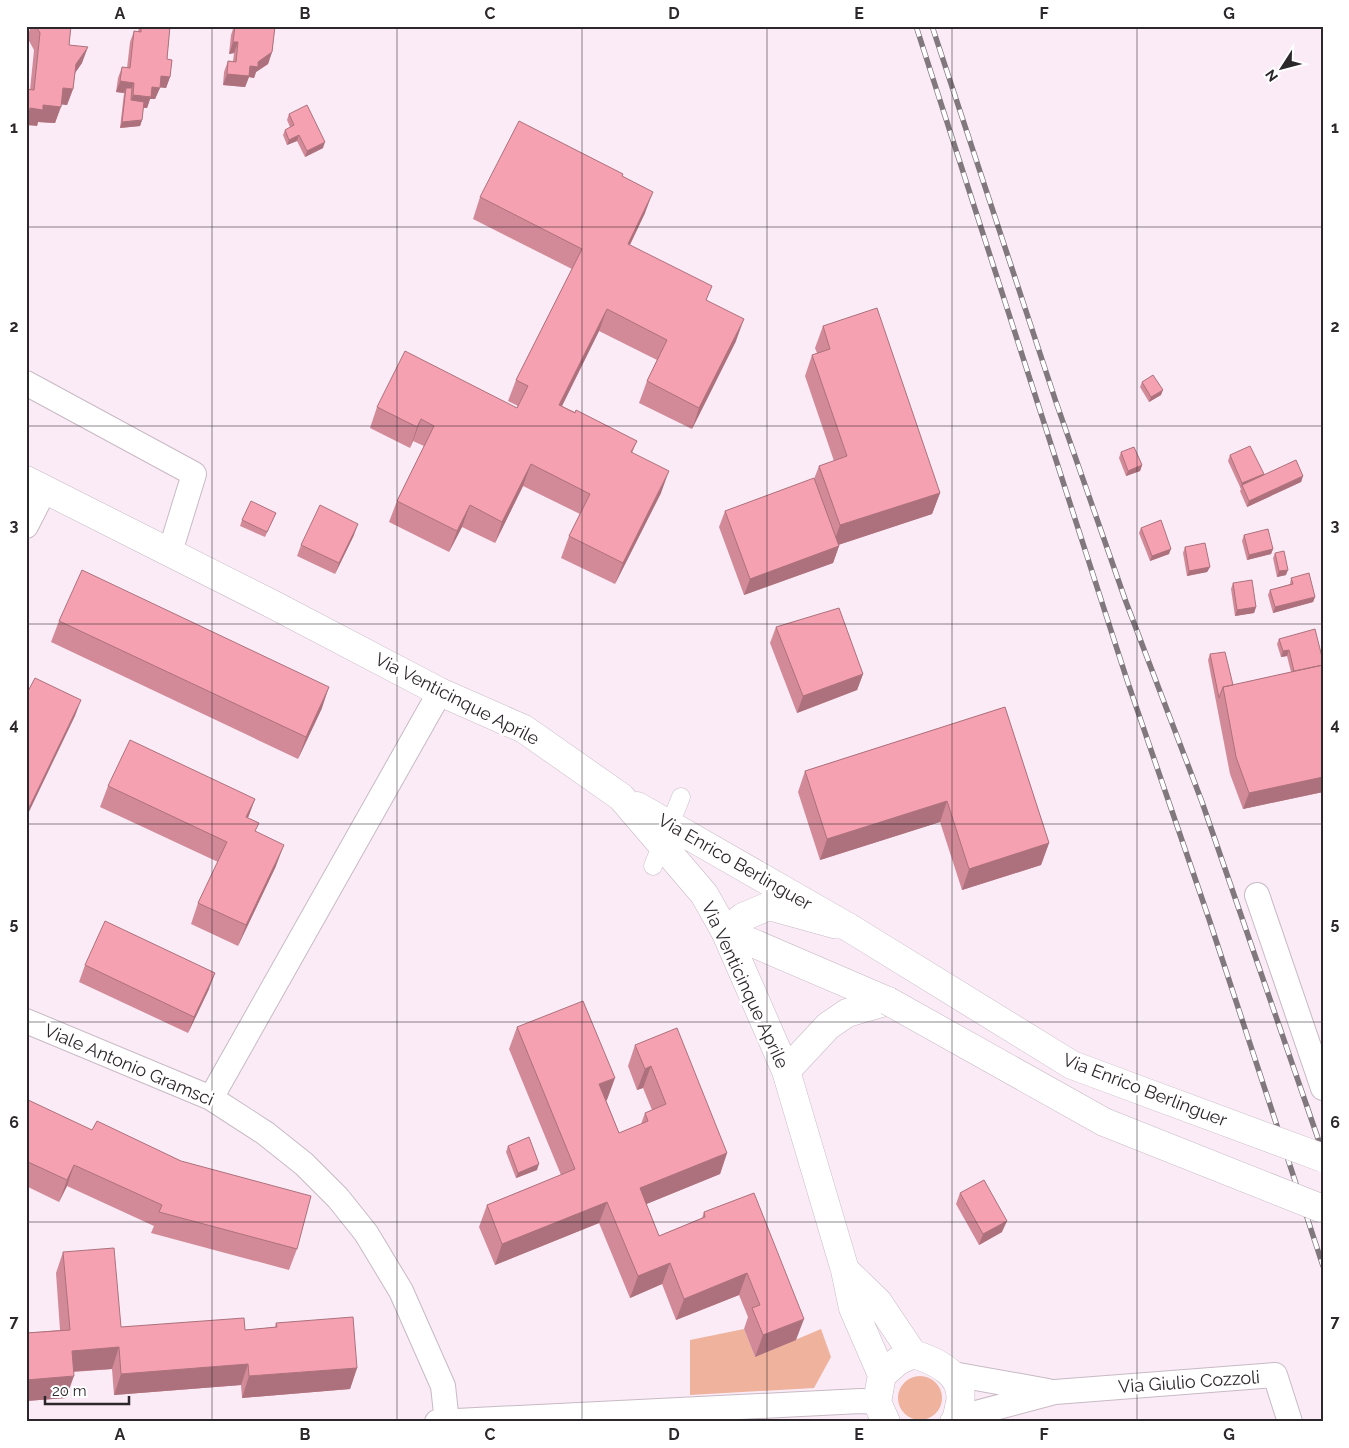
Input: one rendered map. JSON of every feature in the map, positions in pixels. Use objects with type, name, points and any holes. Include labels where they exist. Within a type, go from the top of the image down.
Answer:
[{"type":"main road","name":"Via Venticinque Aprile","points":[[36,484],[440,692],[524,728],[621,797]]},
{"type":"main road","name":"Via Enrico Berlinguer","points":[[621,797],[661,845],[848,927],[1072,1065],[1323,1158]]},
{"type":"main road","name":"Via Venticinque Aprile","points":[[661,845],[704,894],[725,931],[786,1071],[846,1270],[853,1308],[882,1375]]},
{"type":"main road","name":"Via Enrico Berlinguer","points":[[725,931],[744,917],[770,906],[848,927]]},
{"type":"main road","name":"Via Enrico Berlinguer","points":[[725,931],[888,1000],[1104,1122],[1323,1209]]},
{"type":"main road","points":[[786,1071],[828,1026],[847,1013],[888,1000]]},
{"type":"main road","name":"Via Venticinque Aprile","points":[[846,1270],[878,1302],[914,1354]]},
{"type":"main road","points":[[882,1412],[882,1375],[898,1361],[914,1354],[935,1361],[953,1374],[961,1397],[955,1420]]},
{"type":"street","points":[[26,383],[194,474],[170,552]]},
{"type":"street","points":[[26,526],[36,484]]},
{"type":"street","points":[[210,1098],[440,692]]},
{"type":"street","points":[[661,845],[680,798]]},
{"type":"street","points":[[1257,895],[1323,1088]]},
{"type":"street","name":"Viale Antonio Gramsci","points":[[26,1021],[210,1098],[265,1133],[304,1164],[338,1198],[366,1233],[401,1291],[443,1386],[443,1421]]},
{"type":"street","name":"Via Giulio Cozzoli","points":[[953,1374],[1055,1392]]},
{"type":"street","name":"Via Giulio Cozzoli","points":[[955,1420],[1055,1392],[1275,1375],[1290,1422]]},
{"type":"street","points":[[443,1421],[861,1401],[882,1412]]},
{"type":"shaded area","points":[[744,1329],[755,1357],[821,1329],[831,1357],[814,1388],[690,1395],[690,1340]]},
{"type":"shaded area","points":[[920,1376],[932,1380],[938,1386],[942,1398],[938,1410],[932,1416],[920,1420],[908,1416],[902,1410],[898,1398],[902,1386],[908,1380]]},
{"type":"building","points":[[36,26],[71,26],[69,45],[88,47],[76,64],[73,89],[63,88],[61,107],[43,105],[43,110],[30,108],[29,115],[26,114],[26,89],[34,90],[40,33]]},
{"type":"building","points":[[141,26],[170,26],[167,59],[172,60],[170,77],[161,76],[160,88],[152,87],[151,97],[133,95],[134,83],[120,81],[122,67],[130,68],[134,31],[141,32]]},
{"type":"building","points":[[235,26],[275,26],[272,52],[258,62],[258,67],[250,66],[249,76],[227,74],[228,61],[236,62],[238,42],[233,42]]},
{"type":"building","points":[[126,88],[132,88],[131,100],[144,102],[142,120],[122,122]]},
{"type":"building","points":[[307,105],[325,142],[307,151],[299,135],[289,140],[285,130],[294,125],[289,114]]},
{"type":"building","points":[[519,121],[623,174],[622,176],[653,192],[628,244],[712,286],[706,300],[744,319],[699,408],[647,381],[667,340],[607,309],[559,405],[575,413],[576,410],[637,441],[631,452],[669,471],[623,563],[569,536],[590,494],[531,464],[502,522],[470,505],[457,531],[397,501],[434,426],[421,419],[417,427],[377,407],[405,351],[517,408],[528,386],[516,380],[582,249],[480,197]]},
{"type":"building","points":[[877,308],[940,493],[840,525],[819,466],[847,456],[812,355],[830,349],[823,326]]},
{"type":"building","points":[[1153,375],[1163,390],[1151,397],[1142,382]]},
{"type":"building","points":[[1250,446],[1264,474],[1242,483],[1230,455]]},
{"type":"building","points":[[1134,447],[1142,465],[1128,471],[1121,452]]},
{"type":"building","points":[[1296,460],[1303,476],[1249,501],[1242,485]]},
{"type":"building","points":[[814,478],[839,546],[750,579],[725,511]]},
{"type":"building","points":[[251,501],[276,513],[267,532],[242,520]]},
{"type":"building","points":[[320,505],[358,524],[339,563],[301,545]]},
{"type":"building","points":[[1161,520],[1171,549],[1152,556],[1141,528]]},
{"type":"building","points":[[1268,529],[1273,549],[1249,555],[1244,535]]},
{"type":"building","points":[[1205,543],[1210,567],[1189,571],[1185,547]]},
{"type":"building","points":[[1284,551],[1288,570],[1279,571],[1275,553]]},
{"type":"building","points":[[82,570],[329,687],[306,737],[59,621]]},
{"type":"building","points":[[1309,573],[1315,597],[1275,607],[1270,590],[1293,584],[1291,578]]},
{"type":"building","points":[[1252,580],[1256,607],[1237,610],[1233,583]]},
{"type":"building","points":[[839,608],[863,674],[803,696],[776,627]]},
{"type":"building","points":[[1315,629],[1323,665],[1294,671],[1289,650],[1283,651],[1279,639]]},
{"type":"building","points":[[1225,652],[1233,685],[1223,687],[1219,698],[1210,654]]},
{"type":"building","points":[[1323,665],[1323,777],[1249,793],[1236,757],[1223,687]]},
{"type":"building","points":[[35,678],[81,700],[26,814],[26,695]]},
{"type":"building","points":[[1005,707],[1049,843],[969,869],[947,801],[827,839],[805,771]]},
{"type":"building","points":[[130,740],[255,799],[246,817],[259,823],[255,831],[284,845],[246,925],[198,903],[227,842],[108,786]]},
{"type":"building","points":[[105,921],[215,973],[194,1017],[85,965]]},
{"type":"building","points":[[583,1001],[615,1078],[599,1084],[619,1133],[648,1121],[645,1113],[666,1104],[651,1066],[645,1069],[635,1045],[677,1028],[727,1153],[640,1188],[659,1236],[705,1217],[704,1212],[754,1193],[804,1319],[763,1335],[752,1308],[760,1305],[747,1273],[684,1299],[670,1263],[638,1276],[607,1202],[502,1244],[487,1205],[575,1169],[517,1027]]},
{"type":"building","points":[[26,1099],[92,1130],[97,1121],[181,1161],[311,1196],[297,1249],[159,1212],[162,1205],[74,1165],[67,1180],[26,1161]]},
{"type":"building","points":[[529,1137],[539,1164],[518,1173],[508,1146]]},
{"type":"building","points":[[984,1180],[1007,1221],[983,1234],[960,1193]]},
{"type":"building","points":[[114,1248],[121,1327],[244,1318],[245,1330],[277,1327],[276,1323],[353,1317],[357,1368],[249,1376],[248,1364],[121,1374],[119,1347],[72,1351],[74,1376],[26,1380],[26,1333],[70,1330],[63,1252]]},
{"type":"railway","points":[[916,26],[1127,680],[1209,919],[1323,1266]]},
{"type":"railway","points":[[932,26],[1056,402],[1126,602],[1202,802],[1323,1153]]}]
